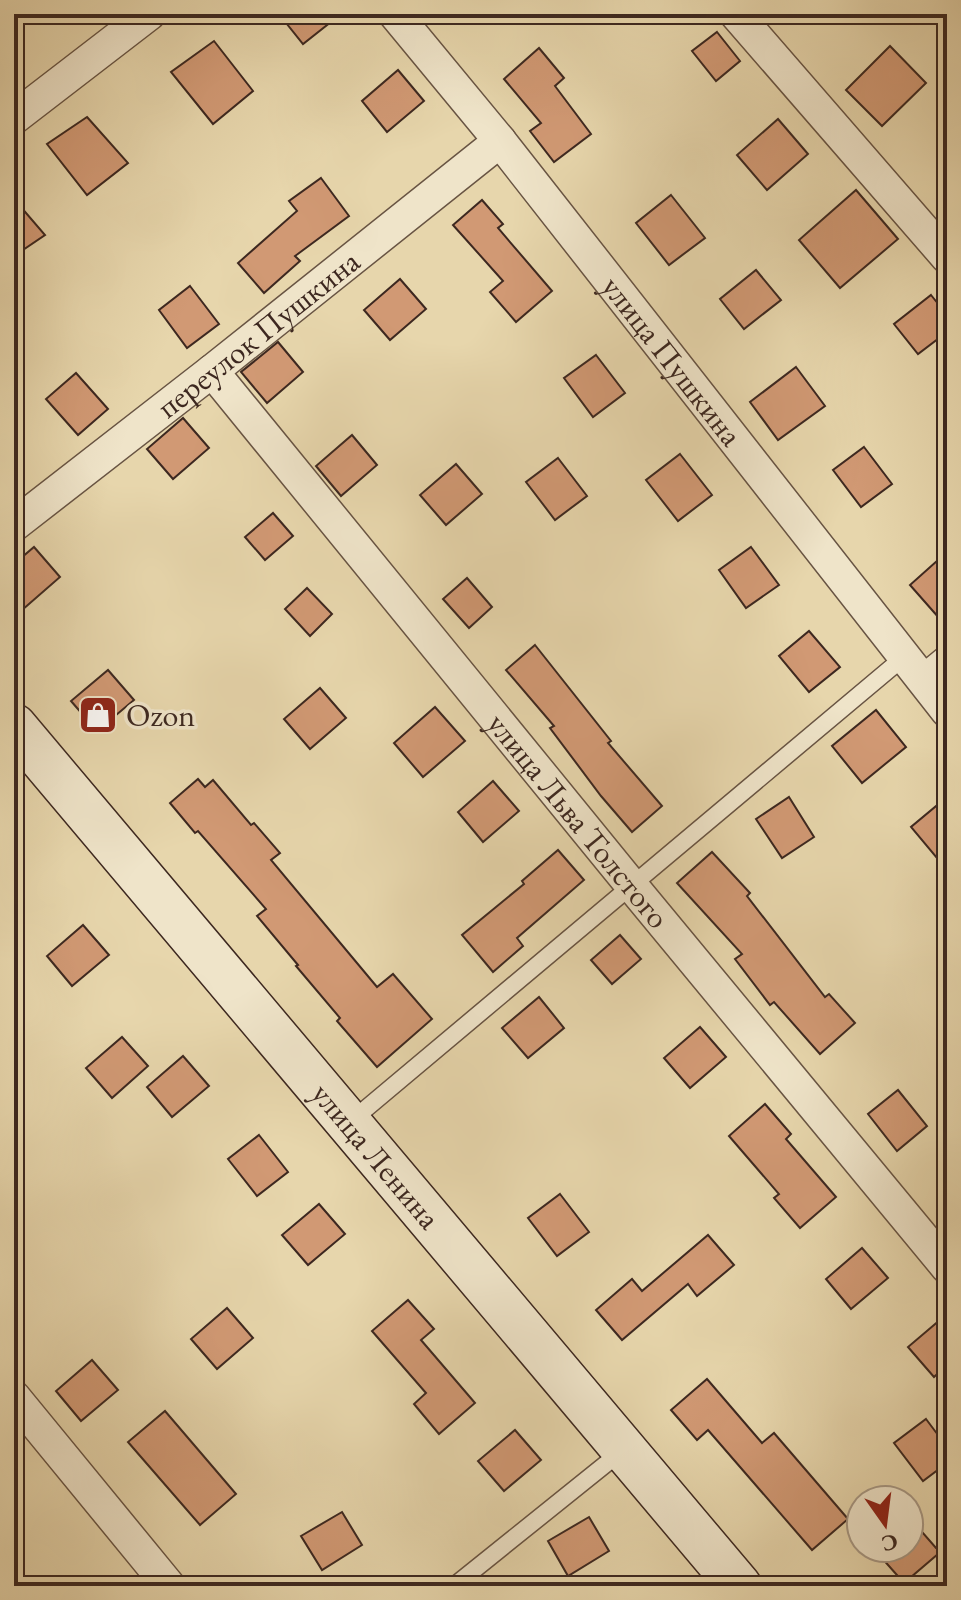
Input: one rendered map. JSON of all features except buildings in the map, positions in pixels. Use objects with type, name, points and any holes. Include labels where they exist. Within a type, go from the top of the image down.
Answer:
[{"type":"street","points":[[14,118],[149,14]]},
{"type":"street","name":"улица Пушкина","points":[[395,14],[500,141],[947,711]]},
{"type":"street","points":[[736,14],[947,257]]},
{"type":"street","name":"переулок Пушкина","points":[[14,525],[500,141]]},
{"type":"street","name":"улица Льва Толстого","points":[[212,371],[947,1267]]},
{"type":"street","name":"улица Ленина","points":[[14,726],[739,1586]]},
{"type":"street","points":[[14,1397],[169,1586]]},
{"type":"lane","points":[[348,1123],[632,886],[912,666],[947,652]]},
{"type":"lane","points":[[454,1586],[624,1450]]},
{"type":"place","name":"Ozon","points":[[98,715]]}]
